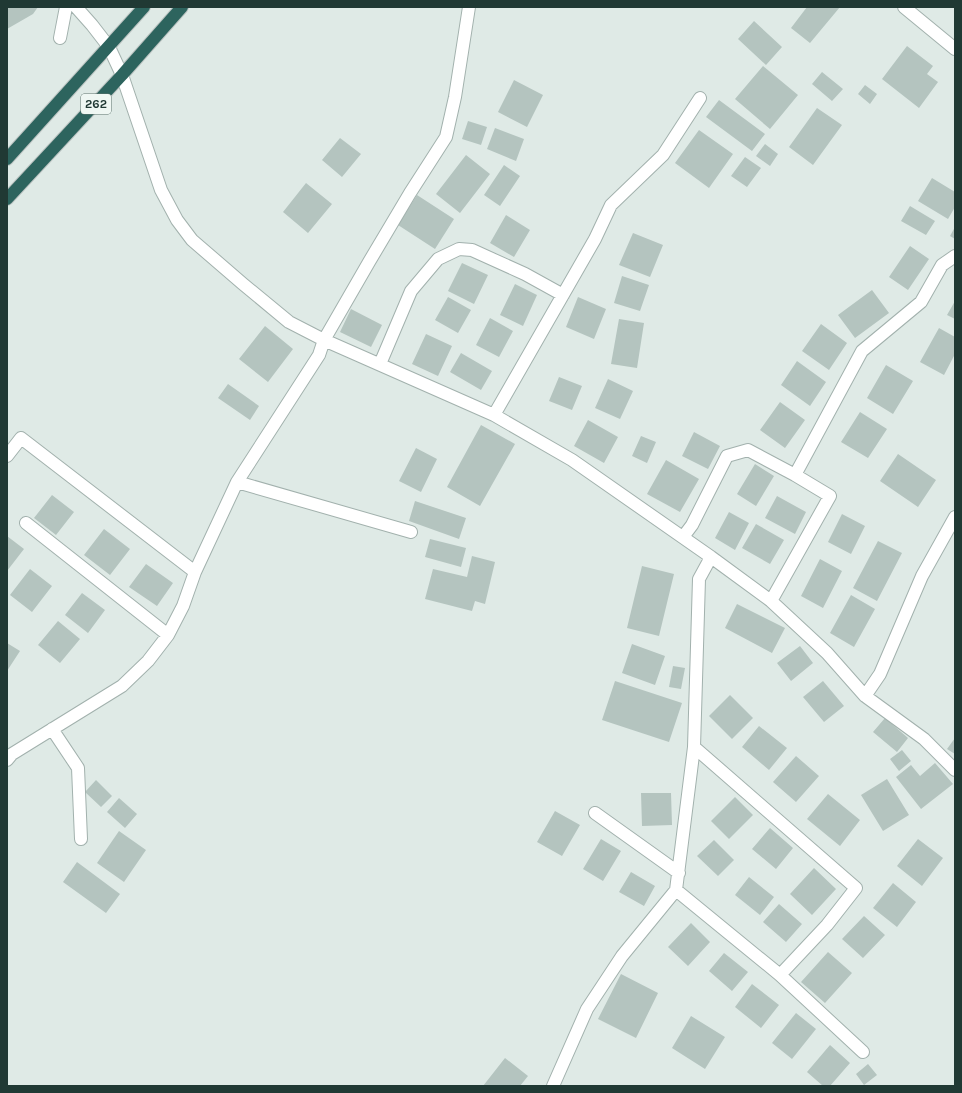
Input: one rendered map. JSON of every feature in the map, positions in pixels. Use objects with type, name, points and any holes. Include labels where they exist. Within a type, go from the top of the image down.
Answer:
[{"type":"highway","name":"262","points":[[8,154],[109,47],[144,7]]},
{"type":"highway","name":"262","points":[[7,200],[122,75],[182,7]]},
{"type":"street","points":[[60,38],[66,7]]},
{"type":"street","points":[[76,7],[109,47],[122,75],[161,190],[181,225],[192,240],[289,322],[324,340],[494,415],[572,460],[683,537],[771,601],[827,653],[865,696],[924,739],[955,770]]},
{"type":"street","points":[[7,760],[12,754],[122,686],[148,661],[168,635],[183,606],[195,572],[237,482],[319,355],[324,340],[410,194],[446,138],[456,97],[469,7]]},
{"type":"street","points":[[904,7],[955,49]]},
{"type":"street","points":[[494,415],[595,239],[611,205],[663,155],[700,98]]},
{"type":"street","points":[[380,364],[396,330],[411,291],[438,259],[459,249],[472,250],[479,253],[525,274],[563,295]]},
{"type":"street","points":[[795,475],[862,351],[921,302],[942,264],[955,256]]},
{"type":"street","points":[[7,456],[21,438],[195,572]]},
{"type":"street","points":[[683,537],[692,525],[727,456],[748,450],[830,496],[771,601]]},
{"type":"street","points":[[237,482],[411,532]]},
{"type":"street","points":[[865,696],[880,674],[922,576],[955,517]]},
{"type":"street","points":[[26,523],[168,635]]},
{"type":"street","points":[[554,1086],[586,1009],[622,956],[676,890],[694,747],[699,579],[711,557]]},
{"type":"street","points":[[52,729],[78,768],[81,839]]},
{"type":"street","points":[[694,747],[856,888],[827,925],[780,975]]},
{"type":"street","points":[[595,813],[679,874]]},
{"type":"street","points":[[676,890],[780,975],[863,1052]]},
{"type":"building","points":[[7,7],[38,7],[33,14],[7,29]]},
{"type":"building","points":[[807,7],[840,7],[810,43],[791,28]]},
{"type":"building","points":[[754,21],[782,47],[766,65],[738,39]]},
{"type":"building","points":[[907,46],[933,66],[927,74],[938,82],[919,108],[882,79]]},
{"type":"building","points":[[763,66],[798,95],[770,129],[735,99]]},
{"type":"building","points":[[822,72],[843,89],[832,101],[812,84]]},
{"type":"building","points":[[514,80],[543,95],[527,127],[498,112]]},
{"type":"building","points":[[865,85],[877,94],[870,104],[858,94]]},
{"type":"building","points":[[719,100],[765,134],[752,151],[706,117]]},
{"type":"building","points":[[817,108],[842,125],[813,165],[789,147]]},
{"type":"building","points":[[468,121],[487,127],[481,145],[462,139]]},
{"type":"building","points":[[495,128],[524,139],[516,161],[487,149]]},
{"type":"building","points":[[699,130],[733,154],[709,188],[675,163]]},
{"type":"building","points":[[340,138],[361,154],[342,177],[322,160]]},
{"type":"building","points":[[765,144],[778,154],[770,166],[756,156]]},
{"type":"building","points":[[466,155],[490,174],[460,213],[436,194]]},
{"type":"building","points":[[745,157],[761,168],[747,187],[731,176]]},
{"type":"building","points":[[504,165],[520,176],[500,206],[484,195]]},
{"type":"building","points":[[932,178],[955,192],[955,207],[948,219],[918,201]]},
{"type":"building","points":[[306,183],[332,204],[308,233],[283,212]]},
{"type":"building","points":[[417,195],[454,219],[435,249],[398,225]]},
{"type":"building","points":[[910,206],[935,221],[926,235],[901,221]]},
{"type":"building","points":[[506,215],[530,230],[514,257],[490,243]]},
{"type":"building","points":[[955,227],[955,239],[950,236]]},
{"type":"building","points":[[633,233],[663,245],[650,277],[619,265]]},
{"type":"building","points":[[910,246],[929,259],[908,290],[889,277]]},
{"type":"building","points":[[462,263],[488,275],[474,304],[448,291]]},
{"type":"building","points":[[622,276],[649,285],[640,311],[614,303]]},
{"type":"building","points":[[515,284],[537,295],[523,326],[500,315]]},
{"type":"building","points":[[872,290],[889,313],[855,338],[838,315]]},
{"type":"building","points":[[448,297],[471,310],[458,333],[435,320]]},
{"type":"building","points":[[578,297],[606,309],[594,339],[566,327]]},
{"type":"building","points":[[955,301],[955,319],[947,315]]},
{"type":"building","points":[[351,309],[382,325],[371,347],[340,332]]},
{"type":"building","points":[[490,318],[513,331],[499,357],[476,345]]},
{"type":"building","points":[[619,319],[644,323],[637,368],[611,364]]},
{"type":"building","points":[[821,324],[847,343],[829,370],[802,351]]},
{"type":"building","points":[[265,326],[293,349],[268,382],[239,359]]},
{"type":"building","points":[[939,328],[955,337],[955,354],[944,375],[920,362]]},
{"type":"building","points":[[426,334],[452,346],[438,376],[412,364]]},
{"type":"building","points":[[461,353],[492,371],[481,390],[450,372]]},
{"type":"building","points":[[797,361],[826,382],[810,406],[781,385]]},
{"type":"building","points":[[886,365],[913,381],[893,414],[867,398]]},
{"type":"building","points":[[559,377],[582,386],[572,410],[549,401]]},
{"type":"building","points":[[608,379],[633,391],[620,419],[595,408]]},
{"type":"building","points":[[228,384],[259,406],[250,420],[218,398]]},
{"type":"building","points":[[780,402],[805,420],[785,448],[760,430]]},
{"type":"building","points":[[860,412],[887,429],[868,458],[841,442]]},
{"type":"building","points":[[588,420],[618,437],[604,463],[574,446]]},
{"type":"building","points":[[481,425],[515,444],[480,506],[447,487]]},
{"type":"building","points":[[694,432],[720,446],[708,469],[682,456]]},
{"type":"building","points":[[641,436],[656,442],[647,463],[632,456]]},
{"type":"building","points":[[416,448],[437,459],[421,492],[399,481]]},
{"type":"building","points":[[898,454],[936,480],[918,507],[880,481]]},
{"type":"building","points":[[666,460],[699,479],[680,512],[647,494]]},
{"type":"building","points":[[755,464],[774,476],[756,506],[737,494]]},
{"type":"building","points":[[52,495],[74,512],[56,535],[34,518]]},
{"type":"building","points":[[777,496],[806,512],[795,534],[765,518]]},
{"type":"building","points":[[415,501],[466,518],[459,539],[409,521]]},
{"type":"building","points":[[729,512],[749,523],[735,550],[715,538]]},
{"type":"building","points":[[842,514],[865,526],[851,554],[828,542]]},
{"type":"building","points":[[756,524],[784,540],[770,564],[742,548]]},
{"type":"building","points":[[104,529],[130,549],[110,575],[84,555]]},
{"type":"building","points":[[7,536],[24,549],[7,571]]},
{"type":"building","points":[[430,539],[466,548],[461,567],[425,557]]},
{"type":"building","points":[[878,541],[902,553],[877,601],[853,588]]},
{"type":"building","points":[[472,556],[495,562],[485,604],[475,601],[472,611],[425,599],[433,569],[467,577]]},
{"type":"building","points":[[820,559],[842,571],[823,608],[801,596]]},
{"type":"building","points":[[146,564],[173,583],[157,606],[129,587]]},
{"type":"building","points":[[642,566],[674,574],[659,636],[627,628]]},
{"type":"building","points":[[30,569],[52,586],[32,612],[10,595]]},
{"type":"building","points":[[82,593],[105,610],[88,633],[65,615]]},
{"type":"building","points":[[851,595],[875,609],[854,647],[830,633]]},
{"type":"building","points":[[737,604],[785,628],[772,653],[725,628]]},
{"type":"building","points":[[58,621],[80,639],[60,663],[38,645]]},
{"type":"building","points":[[7,643],[20,651],[7,671]]},
{"type":"building","points":[[632,644],[665,656],[655,685],[622,673]]},
{"type":"building","points":[[800,646],[813,663],[791,681],[777,663]]},
{"type":"building","points":[[673,666],[685,668],[681,689],[669,687]]},
{"type":"building","points":[[615,681],[682,703],[669,742],[602,720]]},
{"type":"building","points":[[823,681],[844,706],[824,722],[803,697]]},
{"type":"building","points":[[730,695],[753,718],[732,739],[709,716]]},
{"type":"building","points":[[885,718],[908,738],[897,752],[873,732]]},
{"type":"building","points":[[759,726],[787,748],[769,770],[742,747]]},
{"type":"building","points":[[955,738],[955,754],[947,749]]},
{"type":"building","points":[[902,750],[911,761],[899,771],[890,759]]},
{"type":"building","points":[[796,756],[819,776],[796,802],[773,782]]},
{"type":"building","points":[[935,763],[953,784],[921,809],[896,777],[911,765],[920,776]]},
{"type":"building","points":[[887,779],[909,815],[883,831],[861,795]]},
{"type":"building","points":[[96,780],[112,796],[101,807],[85,792]]},
{"type":"building","points":[[641,793],[671,793],[672,825],[642,826]]},
{"type":"building","points":[[828,794],[860,820],[840,846],[807,819]]},
{"type":"building","points":[[735,797],[753,815],[729,839],[711,821]]},
{"type":"building","points":[[119,798],[137,814],[125,828],[107,812]]},
{"type":"building","points":[[555,811],[580,825],[562,856],[537,842]]},
{"type":"building","points":[[770,828],[793,848],[776,869],[752,849]]},
{"type":"building","points":[[119,831],[146,850],[124,882],[97,863]]},
{"type":"building","points":[[601,839],[621,851],[603,881],[583,869]]},
{"type":"building","points":[[918,839],[943,858],[922,886],[897,866]]},
{"type":"building","points":[[714,840],[734,860],[718,876],[697,856]]},
{"type":"building","points":[[77,862],[120,894],[106,913],[63,882]]},
{"type":"building","points":[[814,868],[836,889],[812,915],[790,894]]},
{"type":"building","points":[[631,872],[655,886],[644,906],[619,892]]},
{"type":"building","points":[[749,877],[774,897],[760,915],[735,895]]},
{"type":"building","points":[[893,883],[916,902],[897,927],[873,908]]},
{"type":"building","points":[[779,904],[802,924],[786,942],[763,922]]},
{"type":"building","points":[[864,916],[885,935],[863,958],[842,939]]},
{"type":"building","points":[[691,923],[710,942],[688,966],[668,947]]},
{"type":"building","points":[[828,952],[852,973],[825,1003],[801,982]]},
{"type":"building","points":[[724,953],[748,972],[732,991],[709,971]]},
{"type":"building","points":[[621,974],[658,993],[636,1038],[598,1019]]},
{"type":"building","points":[[752,984],[779,1005],[761,1028],[735,1007]]},
{"type":"building","points":[[796,1013],[816,1029],[792,1059],[772,1043]]},
{"type":"building","points":[[691,1016],[725,1037],[705,1069],[672,1048]]},
{"type":"building","points":[[830,1045],[850,1063],[830,1086],[823,1086],[807,1072]]},
{"type":"building","points":[[505,1058],[528,1076],[520,1086],[483,1086]]},
{"type":"building","points":[[868,1064],[877,1075],[864,1085],[856,1074]]}]
